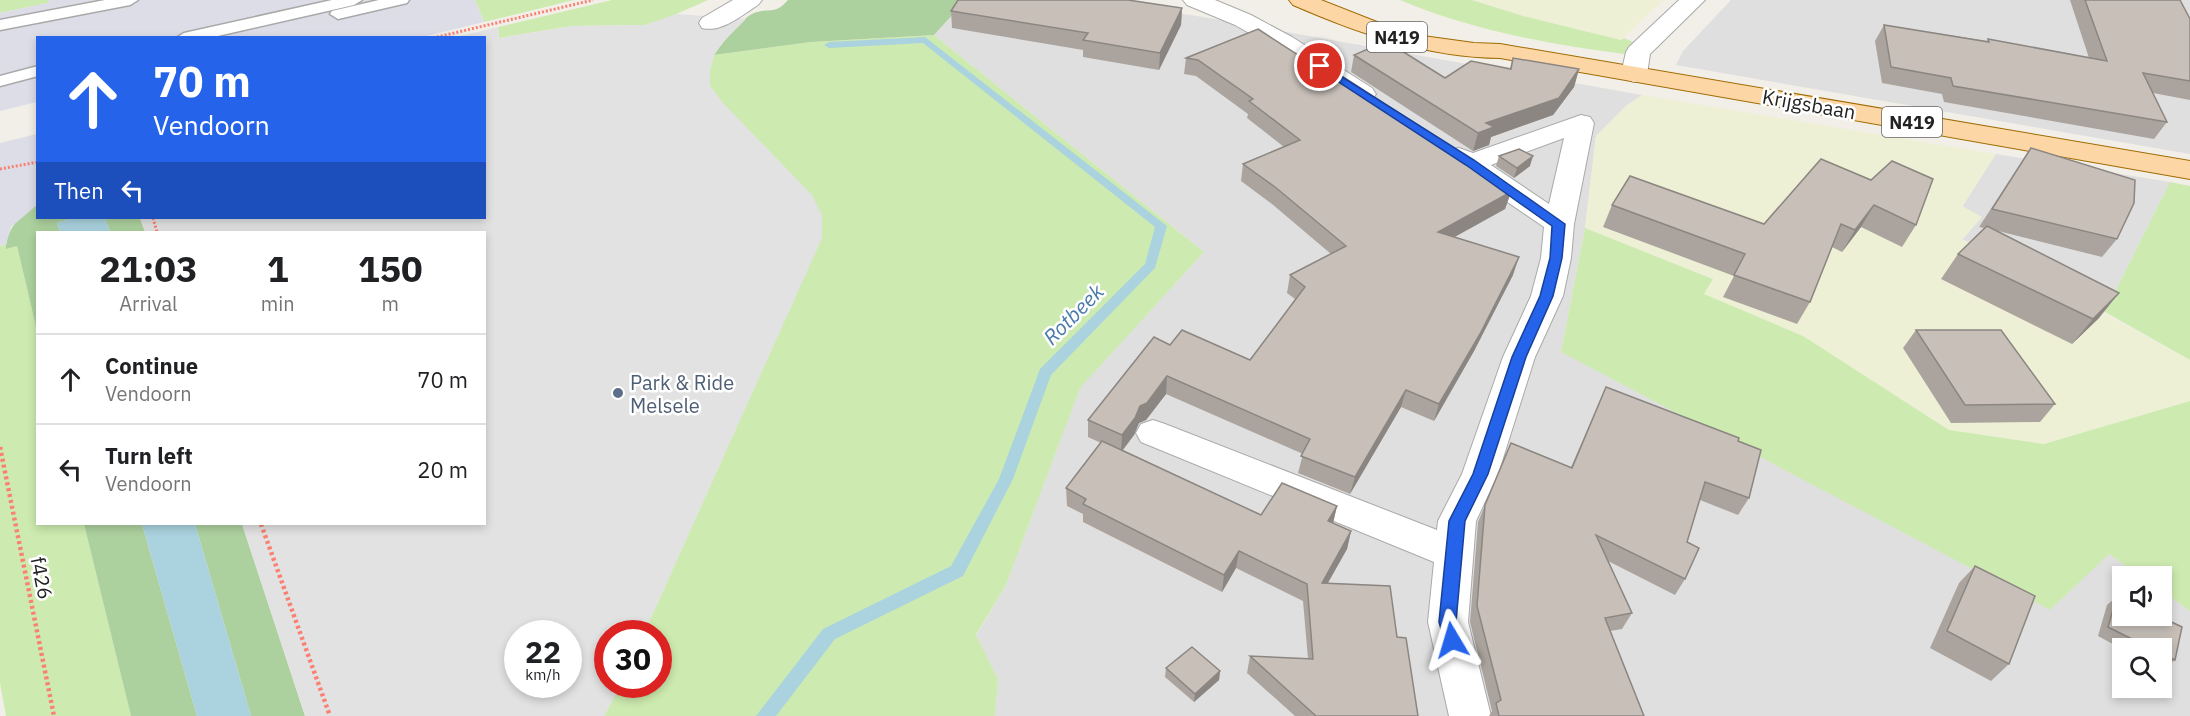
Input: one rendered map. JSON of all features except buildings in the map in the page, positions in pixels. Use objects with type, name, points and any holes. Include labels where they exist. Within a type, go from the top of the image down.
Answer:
[{"type":"main road","name":"Krijgsbaan","points":[[1301,0],[1388,35],[1471,51],[1500,51],[2190,170]]},
{"type":"main road","name":"Krijgsbaan","points":[[1352,0],[1391,17],[1472,39],[1500,51]]},
{"type":"street","points":[[721,0],[711,23],[750,0]]},
{"type":"street","points":[[1195,0],[1243,20],[1283,42],[1382,106]]},
{"type":"street","points":[[1634,74],[1638,52],[1693,0]]},
{"type":"street","points":[[1470,163],[1581,123],[1559,224],[1556,258],[1547,296],[1519,357],[1480,474],[1457,521],[1448,622],[1470,716]]},
{"type":"street","points":[[1440,144],[1559,224]]},
{"type":"street","points":[[1153,433],[1454,554]]},
{"type":"lane","points":[[0,19],[83,0]]},
{"type":"lane","points":[[0,25],[130,0]]},
{"type":"lane","points":[[193,36],[354,0]]},
{"type":"lane","points":[[246,36],[401,0]]},
{"type":"lane","points":[[0,89],[36,72]]},
{"type":"lane","points":[[0,89],[36,84]]},
{"type":"path","points":[[441,36],[593,0]]},
{"type":"path","points":[[0,169],[36,162]]},
{"type":"path","name":"f426","points":[[0,447],[54,716]]},
{"type":"path","points":[[261,525],[330,716]]},
{"type":"shaded area","points":[[49,0],[475,0],[484,22],[426,36],[36,36],[36,102],[0,111],[0,13],[48,3]]},
{"type":"shaded area","points":[[966,0],[1092,0],[1203,17],[1642,95],[1626,106],[1596,136],[1585,228],[1561,352],[2109,554],[2126,566],[2112,566],[2112,626],[2172,626],[2172,598],[2190,611],[2190,716],[995,716],[998,679],[976,636],[1006,585],[1080,387],[1204,252],[934,35]]},
{"type":"shaded area","points":[[1731,0],[2190,0],[2190,154],[1676,65],[1683,51]]},
{"type":"shaded area","name":"Park & Ride Melsele","points":[[676,14],[746,19],[723,42],[714,55],[710,70],[710,86],[723,103],[812,195],[822,215],[822,238],[650,620],[594,620],[594,698],[614,698],[604,716],[305,716],[242,525],[486,525],[486,231],[145,231],[140,219],[486,219],[486,36],[461,36],[498,27],[499,38],[572,26],[645,25]]},
{"type":"shaded area","points":[[36,134],[36,206],[11,227],[6,244],[0,246],[0,143]]},
{"type":"shaded area","points":[[1996,154],[2170,182],[2105,312],[1962,239],[1962,207]]},
{"type":"green space","points":[[0,0],[49,0],[48,3],[0,13]]},
{"type":"green space","points":[[475,0],[574,0],[484,22]]},
{"type":"green space","points":[[612,0],[708,0],[663,20],[645,25],[572,26],[499,38],[498,27]]},
{"type":"green space","points":[[788,0],[966,0],[934,35],[811,42],[714,55],[743,20],[759,11],[775,10]]},
{"type":"green space","points":[[1400,0],[1472,0],[1523,16],[1621,40],[1624,38],[1633,42],[1632,47],[1624,54],[1567,46],[1482,28]]},
{"type":"green space","points":[[1472,0],[1664,0],[1621,40],[1523,16]]},
{"type":"green space","points":[[934,35],[1204,252],[1080,388],[1006,585],[976,635],[998,679],[995,716],[604,716],[614,698],[672,698],[672,620],[650,620],[822,237],[710,86],[710,70],[714,55],[811,42]]},
{"type":"green space","points":[[1642,95],[1996,154],[1962,206],[1982,217],[1962,240],[2076,295],[2078,299],[2190,360],[2190,401],[2044,444],[1949,430],[1803,336],[1703,294],[1712,278],[1585,228],[1596,136],[1626,106]]},
{"type":"green space","points":[[2170,182],[2190,186],[2190,360],[2105,312]]},
{"type":"green space","points":[[36,206],[36,219],[70,219],[57,223],[60,231],[36,231],[36,327],[17,246],[6,249],[12,229],[25,213]]},
{"type":"green space","points":[[105,219],[140,219],[145,231],[110,231]]},
{"type":"green space","points":[[1585,228],[1713,279],[1704,294],[1803,336],[1949,430],[2044,444],[2190,401],[2190,611],[2172,598],[2172,566],[2126,566],[2109,554],[2050,610],[1561,352]]},
{"type":"green space","points":[[6,244],[6,249],[17,246],[36,327],[36,525],[84,525],[131,716],[6,716],[0,683],[0,246]]},
{"type":"green space","points":[[84,525],[142,525],[197,716],[131,716]]},
{"type":"green space","points":[[195,525],[242,525],[305,716],[251,716]]},
{"type":"water","points":[[70,219],[105,219],[110,231],[60,231],[57,223]]},
{"type":"water","points":[[142,525],[195,525],[251,716],[197,716]]},
{"type":"waterway","name":"Rotbeek","points":[[765,716],[829,634],[957,571],[1006,479],[1045,373],[1151,265],[1161,226],[925,40],[829,45]]},
{"type":"place","name":"Park & Ride Melsele","points":[[618,393]]},
{"type":"route","points":[[1320,66],[1470,163],[1559,224],[1556,258],[1547,296],[1519,357],[1480,474],[1457,521],[1448,622],[1452,640]]}]
